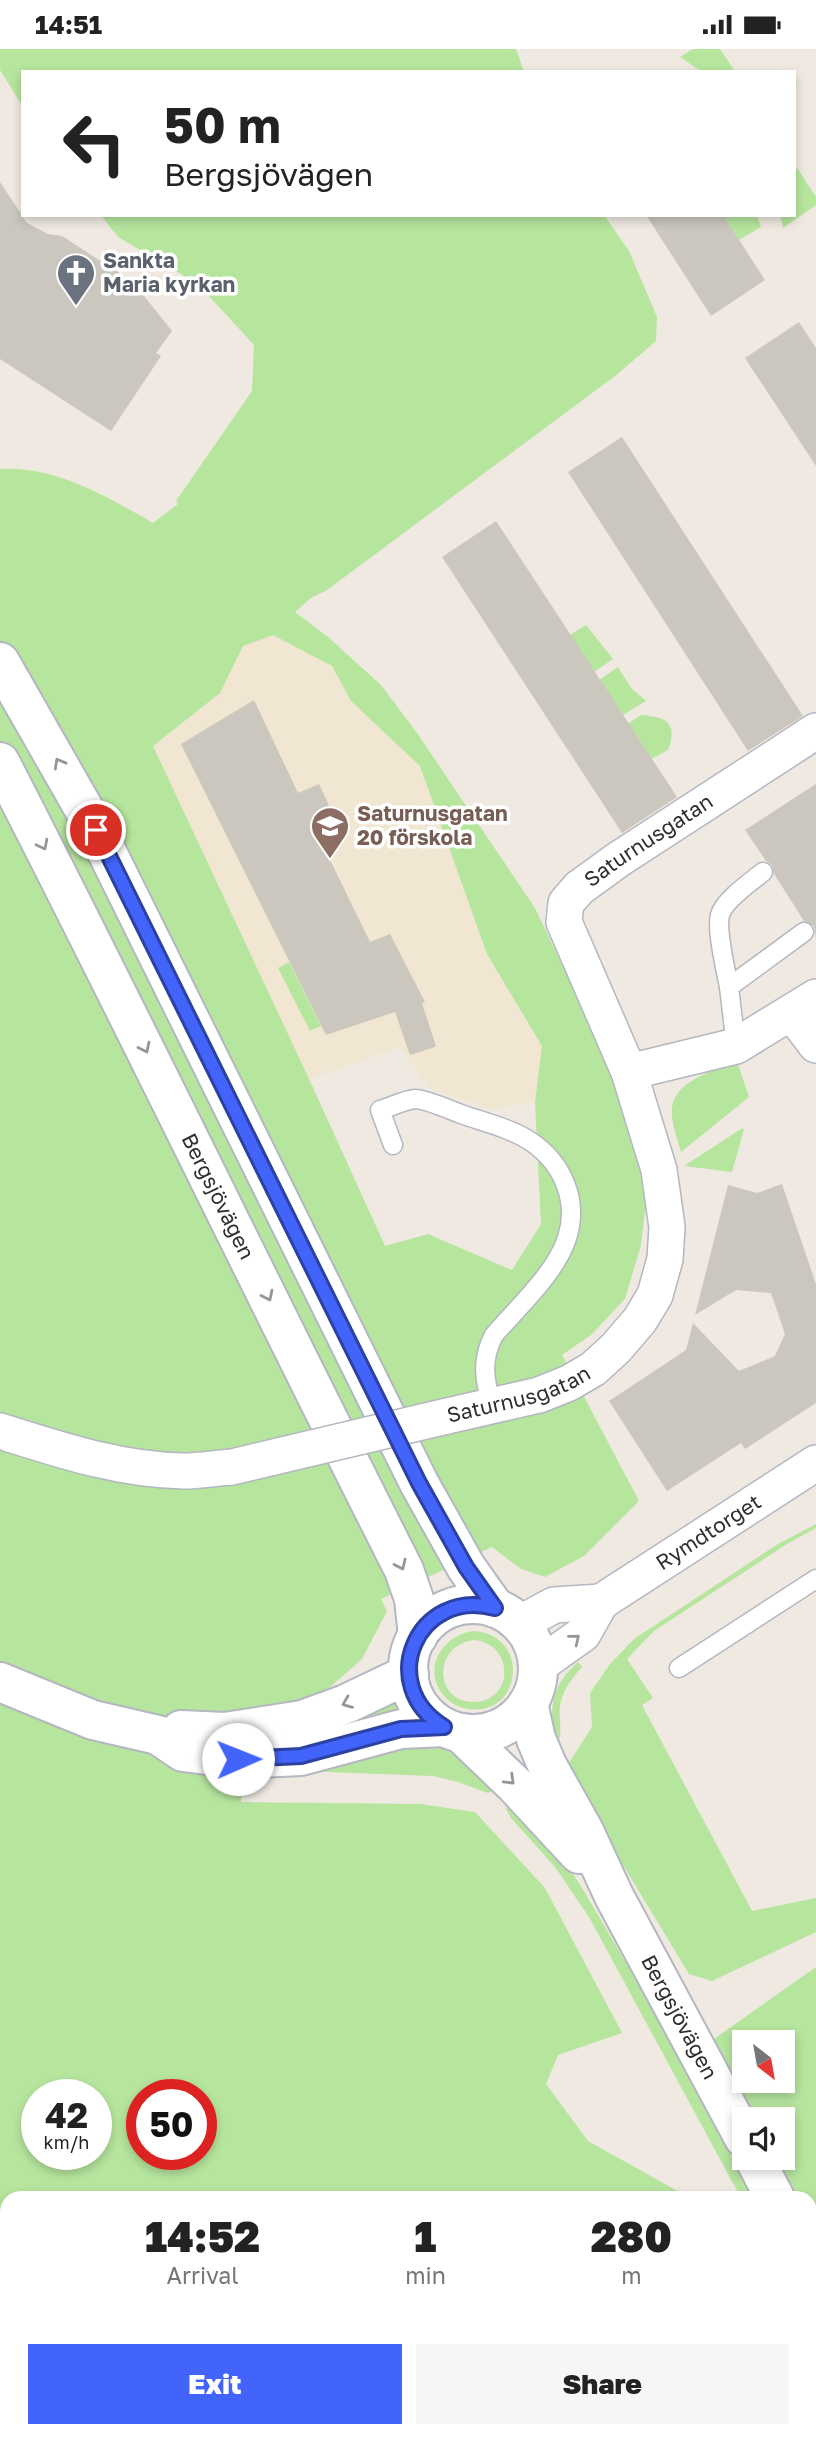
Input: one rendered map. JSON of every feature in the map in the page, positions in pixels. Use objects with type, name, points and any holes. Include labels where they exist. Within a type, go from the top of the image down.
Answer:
[{"type":"street","points":[[0,662],[96,830],[419,1483],[466,1567],[533,1643],[538,1666]]},
{"type":"street","name":"Saturnusgatan","points":[[0,1431],[76,1455],[147,1468],[185,1471],[232,1467],[539,1395],[569,1384],[593,1369],[640,1320],[655,1294],[665,1259],[667,1227],[659,1170],[629,1072],[571,944],[564,922],[566,903],[579,888],[619,859],[816,731]]},
{"type":"street","name":"Bergsjövägen","points":[[0,762],[404,1570],[414,1599],[418,1636],[411,1654],[409,1674],[410,1685],[419,1705],[426,1714],[452,1730],[524,1794],[614,1896]]},
{"type":"street","points":[[629,1072],[736,1046],[804,1005],[816,1045]]},
{"type":"street","name":"Rymdtorget","points":[[538,1666],[583,1634],[601,1602],[816,1462]]},
{"type":"street","name":"Rymdtorget","points":[[507,1616],[554,1605],[601,1602]]},
{"type":"street","points":[[418,1636],[430,1621],[447,1611],[466,1605],[507,1616]]},
{"type":"street","name":"Bergsjövägen","points":[[538,1666],[536,1685],[528,1703],[536,1739],[547,1765],[732,2116]]},
{"type":"street","points":[[158,1735],[186,1729],[225,1732],[302,1720],[346,1704],[409,1674]]},
{"type":"street","points":[[0,1682],[93,1720],[158,1735],[183,1752],[238,1759],[301,1756],[401,1729],[452,1730],[481,1734],[499,1729],[516,1718],[528,1703]]},
{"type":"street","points":[[760,2170],[771,2191]]},
{"type":"lane","points":[[736,1046],[721,941],[720,915],[731,899],[763,872]]},
{"type":"lane","points":[[729,987],[804,932]]},
{"type":"lane","points":[[393,1145],[380,1110],[416,1099],[491,1124],[530,1141],[556,1166],[566,1183],[571,1199],[571,1214],[568,1237],[559,1256],[494,1335],[486,1350],[484,1368],[492,1405]]},
{"type":"lane","points":[[679,1668],[816,1579]]},
{"type":"shaded area","name":"Saturnusgatan 20 förskola","points":[[273,634],[333,666],[351,701],[420,765],[487,954],[542,1046],[535,1102],[489,1109],[430,1089],[400,1047],[309,1079],[153,746],[220,693],[243,646]]},
{"type":"green space","points":[[0,49],[516,49],[523,70],[21,70],[21,104],[0,70]]},
{"type":"green space","points":[[693,49],[720,49],[734,70],[699,70],[680,57]]},
{"type":"green space","points":[[796,169],[816,197],[816,205],[783,228],[780,217],[796,217]]},
{"type":"green space","points":[[103,217],[605,217],[629,251],[657,317],[656,341],[615,376],[295,612],[328,637],[381,685],[417,733],[535,908],[621,1088],[648,1187],[641,1245],[625,1299],[591,1335],[562,1355],[639,1501],[584,1556],[545,1577],[521,1569],[492,1547],[381,1599],[387,1611],[362,1659],[322,1694],[392,1694],[401,1715],[244,1748],[241,1802],[420,1804],[475,1812],[545,1888],[622,2033],[558,2055],[546,2084],[588,2141],[677,2191],[0,2191],[0,469],[20,469],[60,477],[99,493],[153,523],[178,504],[176,501],[252,391],[254,345],[198,284],[118,237]],"holes":[[[273,635],[332,666],[351,701],[420,766],[487,954],[542,1046],[535,1102],[541,1224],[512,1270],[428,1234],[385,1246],[153,746],[220,693],[243,646]]]},
{"type":"green space","points":[[724,217],[758,217],[761,227],[739,240]]},
{"type":"green space","points":[[586,625],[613,659],[594,672],[570,635]]},
{"type":"green space","points":[[618,667],[631,688],[646,701],[623,715],[599,680]]},
{"type":"green space","points":[[641,715],[664,720],[671,728],[668,750],[651,759],[628,724]]},
{"type":"green space","points":[[289,962],[321,1026],[310,1031],[278,968]]},
{"type":"green space","points":[[737,1061],[749,1097],[681,1152],[672,1114],[678,1093],[706,1073]]},
{"type":"green space","points":[[744,1129],[732,1172],[684,1166]]},
{"type":"green space","points":[[816,1524],[816,1528],[654,1631],[627,1659],[653,1698],[642,1705],[752,1911],[816,1898],[816,1932],[712,1981],[689,1974],[565,1769],[592,1727],[590,1693],[610,1664],[634,1639],[778,1544]]},
{"type":"green space","points":[[475,1631],[493,1636],[505,1646],[512,1660],[513,1675],[509,1689],[500,1701],[486,1708],[468,1709],[458,1706],[445,1697],[438,1686],[435,1665],[439,1655],[453,1639]],"holes":[[[475,1640],[488,1644],[498,1652],[503,1662],[502,1684],[496,1693],[486,1700],[473,1702],[460,1699],[451,1693],[445,1683],[445,1661],[451,1651],[461,1644]]]},
{"type":"green space","points":[[578,1662],[582,1667],[568,1685],[561,1700],[560,1735],[557,1744],[552,1709],[554,1699],[562,1680]]},
{"type":"green space","points":[[431,1743],[469,1762],[499,1787],[488,1793],[433,1776],[275,1770]]},
{"type":"green space","points":[[508,1803],[570,1869],[585,1893],[632,1973],[732,2157],[732,2170],[739,2170],[750,2191],[737,2191],[589,1917],[555,1867],[511,1818],[506,1809]]},
{"type":"green space","points":[[816,1967],[816,2191],[756,2191],[767,2170],[795,2170],[795,2107],[747,2107],[739,2093],[795,2093],[795,2030],[732,2030],[732,2080],[711,2041]]},
{"type":"building","name":"Sankta Maria kyrkan","points":[[0,182],[27,223],[48,234],[62,236],[133,282],[172,331],[156,353],[161,356],[111,431],[0,359]]},
{"type":"building","points":[[647,217],[724,217],[765,280],[711,316]]},
{"type":"building","points":[[799,322],[816,348],[816,466],[745,358]]},
{"type":"building","points":[[622,437],[803,716],[748,751],[568,472]]},
{"type":"building","points":[[496,521],[677,797],[622,833],[442,557]]},
{"type":"building","points":[[254,700],[298,793],[319,784],[336,821],[315,829],[370,942],[390,934],[425,1002],[422,1003],[436,1046],[410,1055],[395,1012],[326,1035],[181,744]]},
{"type":"building","points":[[816,784],[816,939],[814,926],[804,921],[774,874],[772,865],[766,861],[745,830]]},
{"type":"building","points":[[782,1184],[816,1284],[816,1403],[745,1449],[741,1443],[667,1491],[609,1401],[686,1350],[693,1323],[739,1371],[775,1356],[785,1334],[771,1293],[736,1290],[695,1315],[728,1185],[757,1193]]},
{"type":"place","name":"Sankta Maria kyrkan","points":[[76,307]]},
{"type":"place","name":"Saturnusgatan 20 förskola","points":[[330,860]]},
{"type":"route","points":[[96,830],[419,1483],[466,1567],[495,1608],[466,1605],[438,1615],[424,1628],[414,1645],[409,1674],[414,1696],[426,1714],[444,1727],[401,1729],[301,1756],[238,1759]]}]
